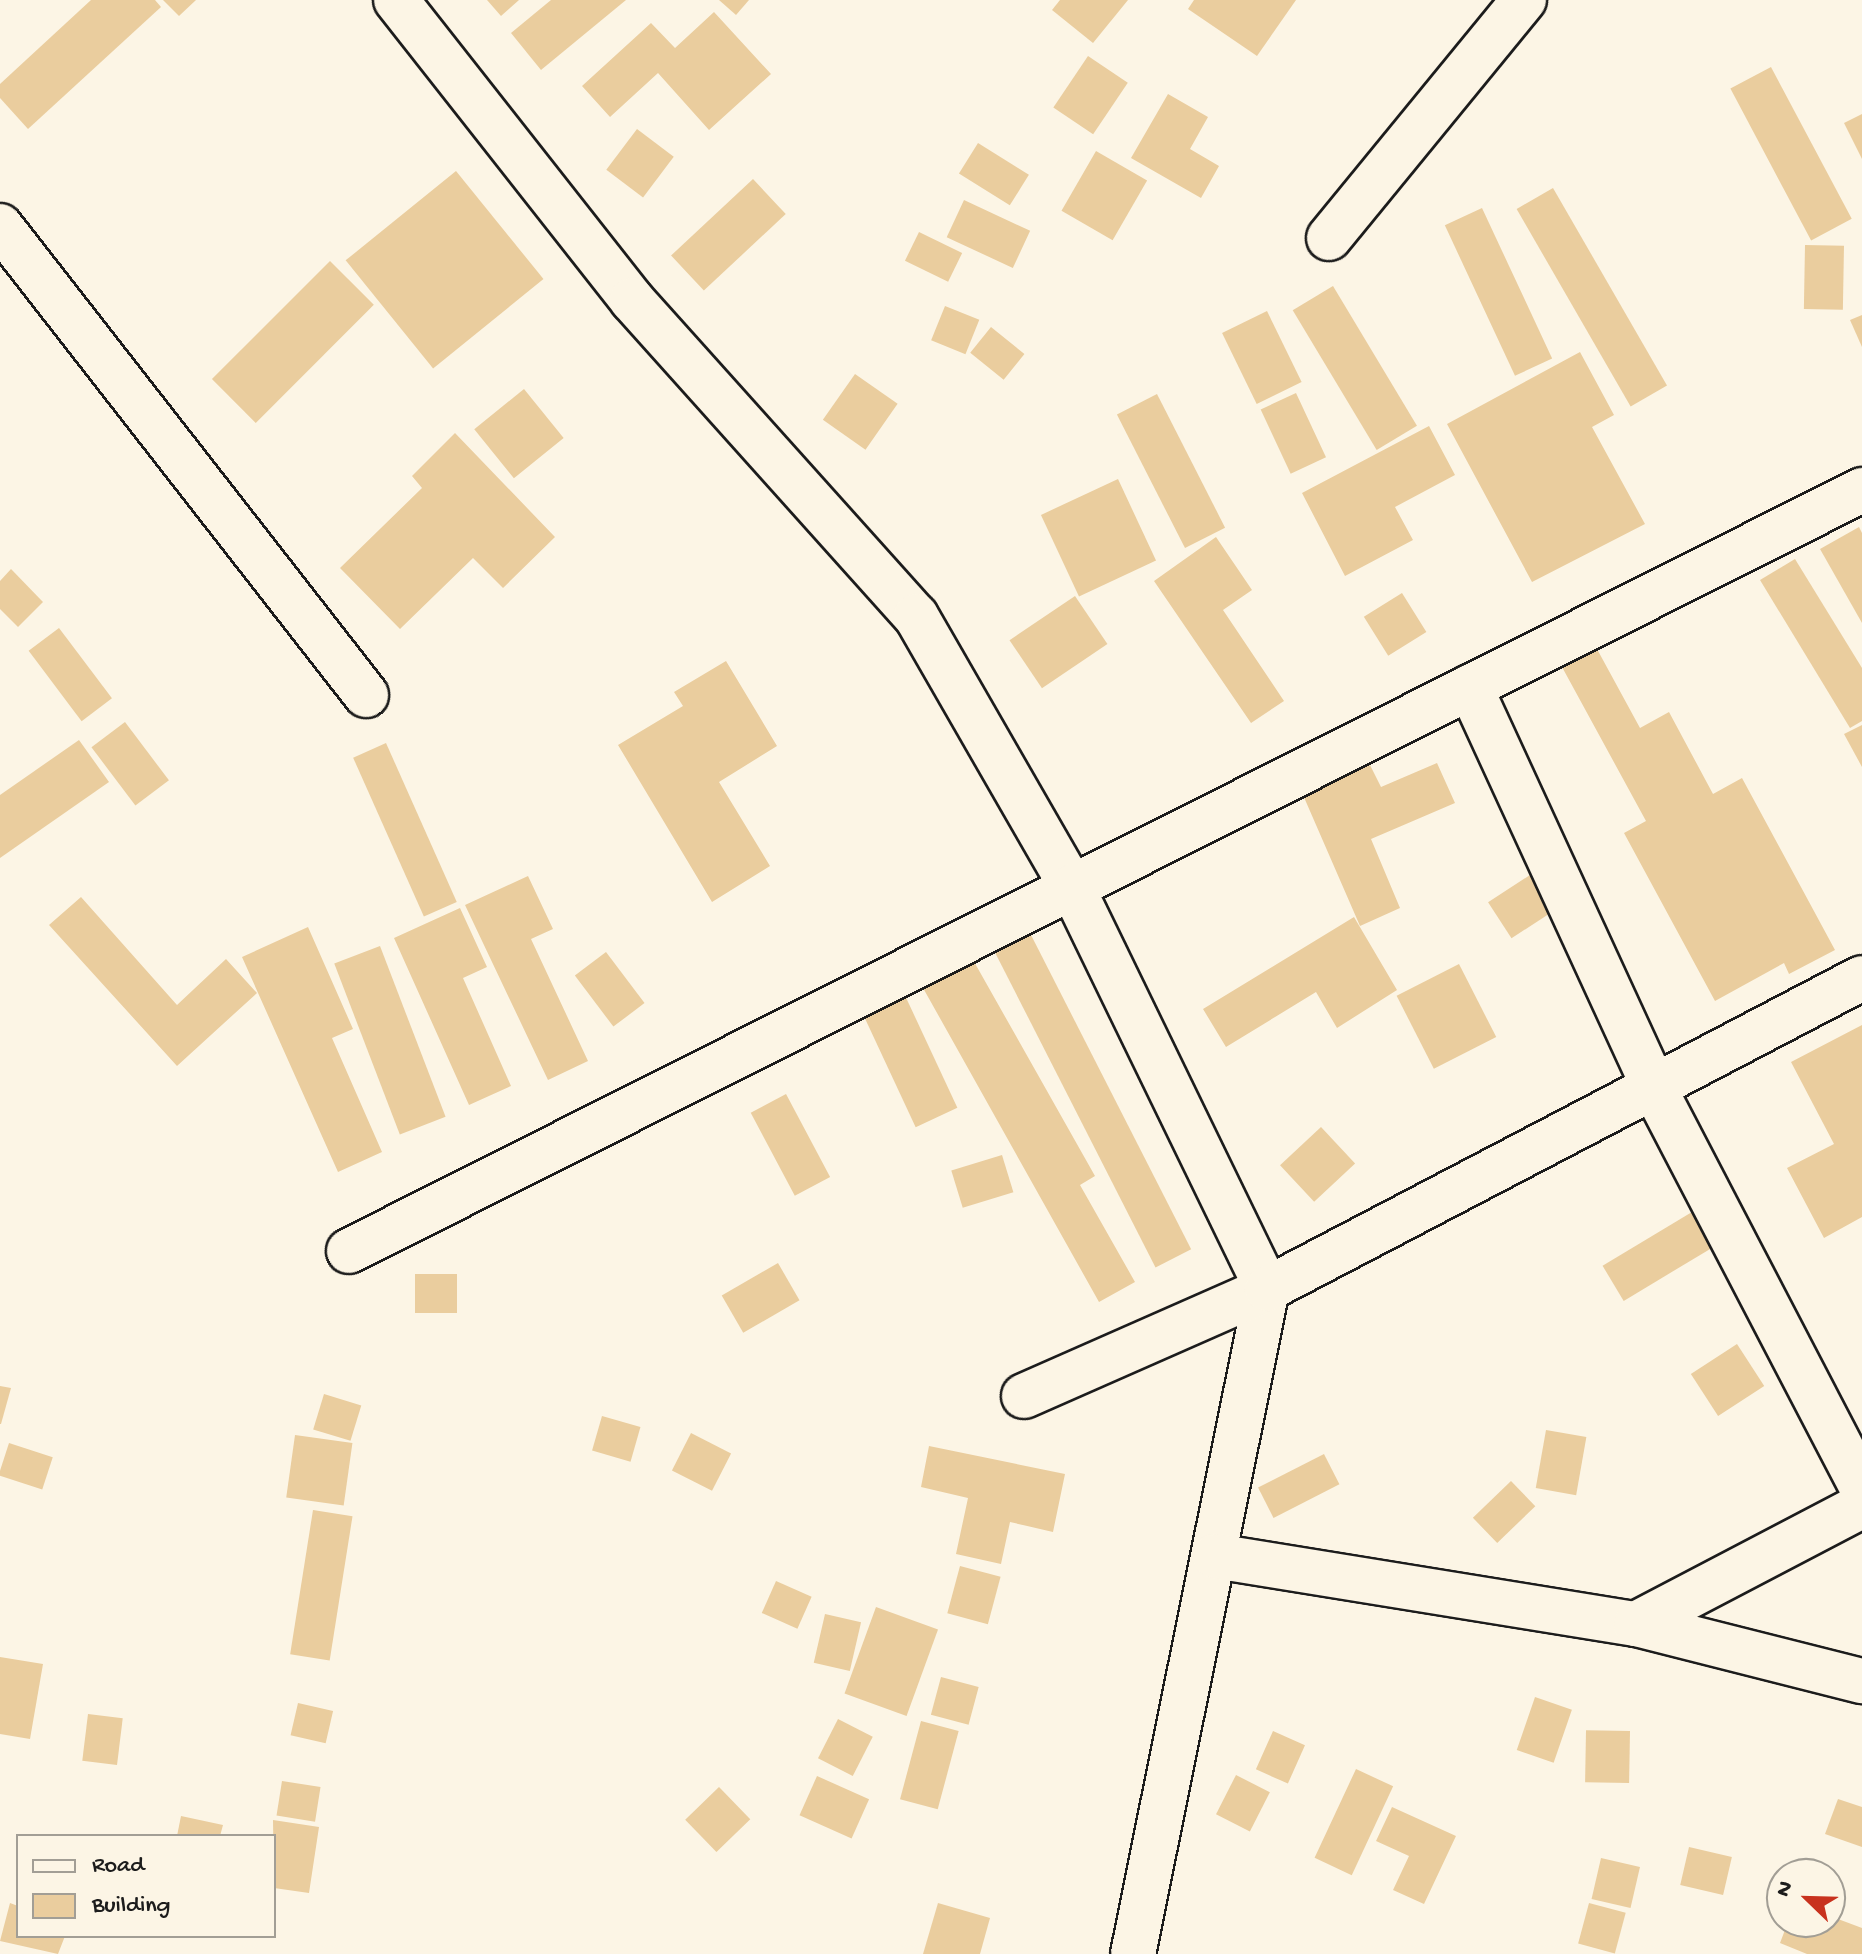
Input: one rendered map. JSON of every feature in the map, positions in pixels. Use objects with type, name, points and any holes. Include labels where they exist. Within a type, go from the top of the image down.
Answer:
[{"type":"street","points":[[396,0],[632,300],[916,616],[1072,887],[1267,1289],[1133,1954]]},
{"type":"street","points":[[1329,238],[1524,0]]},
{"type":"street","points":[[0,226],[366,695]]},
{"type":"street","points":[[349,1251],[1862,490]]},
{"type":"street","points":[[1470,687],[1655,1090],[1862,1487]]},
{"type":"street","points":[[1024,1396],[1267,1289],[1655,1090],[1862,978]]},
{"type":"street","points":[[1636,1624],[1862,1506]]},
{"type":"street","points":[[1215,1556],[1636,1624],[1862,1681]]},
{"type":"building","points":[[91,0],[155,0],[161,7],[28,129],[0,98],[0,84]]},
{"type":"building","points":[[163,0],[196,0],[179,16]]},
{"type":"building","points":[[487,0],[519,0],[501,16]]},
{"type":"building","points":[[551,0],[626,0],[541,70],[511,33]]},
{"type":"building","points":[[719,0],[749,0],[736,15]]},
{"type":"building","points":[[1060,0],[1128,0],[1093,43],[1052,10]]},
{"type":"building","points":[[1194,0],[1296,0],[1257,56],[1188,9]]},
{"type":"building","points":[[714,12],[771,74],[709,130],[658,73],[610,117],[582,86],[651,23],[675,48]]},
{"type":"building","points":[[1088,56],[1128,83],[1093,134],[1053,107]]},
{"type":"building","points":[[1771,67],[1852,219],[1811,240],[1730,89]]},
{"type":"building","points":[[1168,94],[1208,117],[1190,149],[1219,166],[1201,198],[1131,158]]},
{"type":"building","points":[[1862,114],[1862,159],[1844,123]]},
{"type":"building","points":[[637,129],[674,157],[643,197],[606,170]]},
{"type":"building","points":[[978,143],[1029,175],[1010,205],[959,174]]},
{"type":"building","points":[[1096,151],[1147,180],[1113,240],[1062,211]]},
{"type":"building","points":[[456,171],[543,279],[433,368],[346,260]]},
{"type":"building","points":[[753,179],[786,214],[704,290],[671,255]]},
{"type":"building","points":[[1553,188],[1667,385],[1631,406],[1517,209]]},
{"type":"building","points":[[964,200],[1030,231],[1013,268],[947,237]]},
{"type":"building","points":[[1482,208],[1552,358],[1515,376],[1445,225]]},
{"type":"building","points":[[919,232],[962,253],[948,282],[905,261]]},
{"type":"building","points":[[1805,245],[1844,246],[1843,310],[1804,309]]},
{"type":"building","points":[[330,261],[374,305],[256,423],[212,379]]},
{"type":"building","points":[[1333,286],[1417,426],[1377,450],[1293,310]]},
{"type":"building","points":[[945,306],[979,320],[965,354],[931,340]]},
{"type":"building","points":[[1267,311],[1302,382],[1257,404],[1222,333]]},
{"type":"building","points":[[1862,315],[1862,347],[1850,320]]},
{"type":"building","points":[[991,327],[1024,354],[1004,380],[970,353]]},
{"type":"building","points":[[1580,352],[1614,415],[1592,427],[1645,524],[1532,582],[1447,424]]},
{"type":"building","points":[[855,374],[898,404],[865,450],[823,420]]},
{"type":"building","points":[[524,389],[564,438],[514,478],[474,429]]},
{"type":"building","points":[[1296,393],[1326,457],[1291,474],[1261,409]]},
{"type":"building","points":[[1157,394],[1225,528],[1185,548],[1117,414]]},
{"type":"building","points":[[1429,426],[1455,475],[1395,507],[1413,540],[1345,576],[1302,493]]},
{"type":"building","points":[[455,433],[555,537],[503,588],[473,558],[400,629],[340,568],[422,488],[412,476]]},
{"type":"building","points":[[1118,479],[1156,561],[1079,596],[1041,515]]},
{"type":"building","points":[[1859,527],[1862,533],[1862,623],[1820,549]]},
{"type":"building","points":[[1216,537],[1252,590],[1223,610],[1284,701],[1251,723],[1154,581]]},
{"type":"building","points":[[1795,559],[1862,668],[1862,721],[1850,728],[1760,580]]},
{"type":"building","points":[[11,569],[43,602],[18,627],[0,609],[0,581]]},
{"type":"building","points":[[1402,593],[1426,632],[1388,656],[1364,617]]},
{"type":"building","points":[[1075,596],[1107,644],[1042,688],[1010,640]]},
{"type":"building","points":[[59,628],[112,698],[82,721],[29,651]]},
{"type":"building","points":[[1597,649],[1640,728],[1669,712],[1713,794],[1742,778],[1835,950],[1789,974],[1784,963],[1715,1001],[1624,833],[1646,821],[1562,667]]},
{"type":"building","points":[[726,661],[777,746],[719,782],[770,866],[712,902],[618,745],[683,706],[674,692]]},
{"type":"building","points":[[125,722],[169,780],[135,806],[91,747]]},
{"type":"building","points":[[1862,725],[1862,767],[1844,734]]},
{"type":"building","points":[[79,740],[109,782],[0,858],[0,795]]},
{"type":"building","points":[[386,743],[457,902],[424,917],[353,758]]},
{"type":"building","points":[[1437,763],[1455,803],[1371,839],[1400,908],[1360,926],[1303,795],[1370,765],[1381,787]]},
{"type":"building","points":[[1530,875],[1553,911],[1511,938],[1488,902]]},
{"type":"building","points":[[528,876],[553,929],[531,939],[588,1061],[548,1080],[465,905]]},
{"type":"building","points":[[81,897],[177,1005],[226,959],[257,993],[177,1066],[49,925]]},
{"type":"building","points":[[460,908],[487,967],[463,978],[511,1086],[469,1105],[394,938]]},
{"type":"building","points":[[1354,917],[1397,990],[1337,1028],[1316,992],[1226,1047],[1203,1009]]},
{"type":"building","points":[[308,927],[353,1029],[332,1038],[382,1152],[338,1172],[242,957]]},
{"type":"building","points":[[1030,933],[1191,1249],[1156,1267],[994,951]]},
{"type":"building","points":[[380,946],[446,1117],[400,1134],[334,964]]},
{"type":"building","points":[[968,951],[1095,1176],[1080,1185],[1135,1282],[1099,1302],[918,979]]},
{"type":"building","points":[[606,952],[645,1003],[613,1027],[575,975]]},
{"type":"building","points":[[1459,964],[1496,1037],[1434,1069],[1397,996]]},
{"type":"building","points":[[902,989],[957,1108],[916,1127],[860,1008]]},
{"type":"building","points":[[1862,1025],[1862,1217],[1824,1238],[1787,1168],[1834,1144],[1791,1062]]},
{"type":"building","points":[[786,1094],[830,1177],[795,1196],[751,1113]]},
{"type":"building","points":[[1321,1127],[1355,1164],[1314,1202],[1280,1165]]},
{"type":"building","points":[[1002,1155],[1013,1192],[963,1208],[951,1170]]},
{"type":"building","points":[[1702,1206],[1723,1241],[1624,1301],[1603,1266]]},
{"type":"building","points":[[778,1263],[799,1300],[743,1333],[722,1296]]},
{"type":"building","points":[[415,1274],[457,1274],[457,1313],[415,1313]]},
{"type":"building","points":[[1737,1344],[1764,1386],[1718,1416],[1691,1374]]},
{"type":"building","points":[[0,1386],[11,1388],[1,1424],[0,1424]]},
{"type":"building","points":[[324,1394],[361,1405],[350,1441],[313,1429]]},
{"type":"building","points":[[602,1416],[640,1427],[631,1462],[592,1451]]},
{"type":"building","points":[[1546,1430],[1586,1437],[1576,1495],[1536,1488]]},
{"type":"building","points":[[691,1433],[731,1453],[712,1491],[672,1470]]},
{"type":"building","points":[[295,1435],[352,1443],[344,1505],[286,1497]]},
{"type":"building","points":[[9,1443],[53,1457],[42,1490],[0,1476]]},
{"type":"building","points":[[929,1446],[1065,1474],[1053,1532],[1010,1522],[1001,1564],[956,1554],[968,1498],[921,1487]]},
{"type":"building","points":[[1324,1454],[1339,1484],[1274,1518],[1258,1488]]},
{"type":"building","points":[[1511,1481],[1535,1506],[1497,1543],[1473,1518]]},
{"type":"building","points":[[313,1510],[353,1516],[330,1660],[290,1654]]},
{"type":"building","points":[[960,1566],[1001,1577],[988,1624],[947,1613]]},
{"type":"building","points":[[776,1581],[812,1597],[797,1629],[762,1613]]},
{"type":"building","points":[[876,1607],[938,1630],[907,1716],[845,1693]]},
{"type":"building","points":[[825,1614],[861,1622],[850,1671],[814,1663]]},
{"type":"building","points":[[0,1657],[43,1664],[30,1739],[0,1734]]},
{"type":"building","points":[[941,1677],[979,1687],[969,1725],[931,1715]]},
{"type":"building","points":[[1535,1697],[1572,1710],[1554,1763],[1517,1750]]},
{"type":"building","points":[[298,1703],[333,1711],[326,1743],[291,1735]]},
{"type":"building","points":[[88,1714],[123,1718],[117,1765],[82,1761]]},
{"type":"building","points":[[838,1719],[873,1737],[853,1776],[818,1758]]},
{"type":"building","points":[[921,1721],[959,1731],[938,1809],[900,1799]]},
{"type":"building","points":[[1586,1730],[1630,1731],[1629,1783],[1585,1782]]},
{"type":"building","points":[[1273,1731],[1305,1745],[1288,1784],[1256,1769]]},
{"type":"building","points":[[1356,1769],[1393,1786],[1352,1875],[1315,1858]]},
{"type":"building","points":[[1236,1775],[1270,1792],[1250,1831],[1216,1814]]},
{"type":"building","points":[[817,1776],[869,1799],[852,1838],[800,1815]]},
{"type":"building","points":[[282,1781],[321,1787],[315,1822],[277,1816]]},
{"type":"building","points":[[719,1787],[750,1819],[716,1852],[685,1820]]},
{"type":"building","points":[[1838,1799],[1862,1807],[1862,1847],[1825,1834]]},
{"type":"building","points":[[1392,1807],[1456,1836],[1424,1904],[1393,1890],[1409,1856],[1376,1841]]},
{"type":"building","points":[[181,1816],[223,1825],[221,1834],[177,1834]]},
{"type":"building","points":[[273,1820],[319,1827],[309,1893],[276,1888],[276,1834],[273,1834]]},
{"type":"building","points":[[1689,1847],[1732,1857],[1723,1895],[1680,1885]]},
{"type":"building","points":[[1601,1858],[1640,1867],[1631,1908],[1592,1899]]},
{"type":"building","points":[[10,1903],[16,1905],[16,1938],[64,1938],[58,1954],[0,1941]]},
{"type":"building","points":[[938,1903],[990,1918],[980,1954],[923,1954]]},
{"type":"building","points":[[1589,1903],[1626,1913],[1615,1953],[1578,1944]]},
{"type":"building","points":[[1846,1922],[1862,1928],[1862,1954],[1807,1954],[1780,1943],[1782,1938],[1846,1938]]}]
